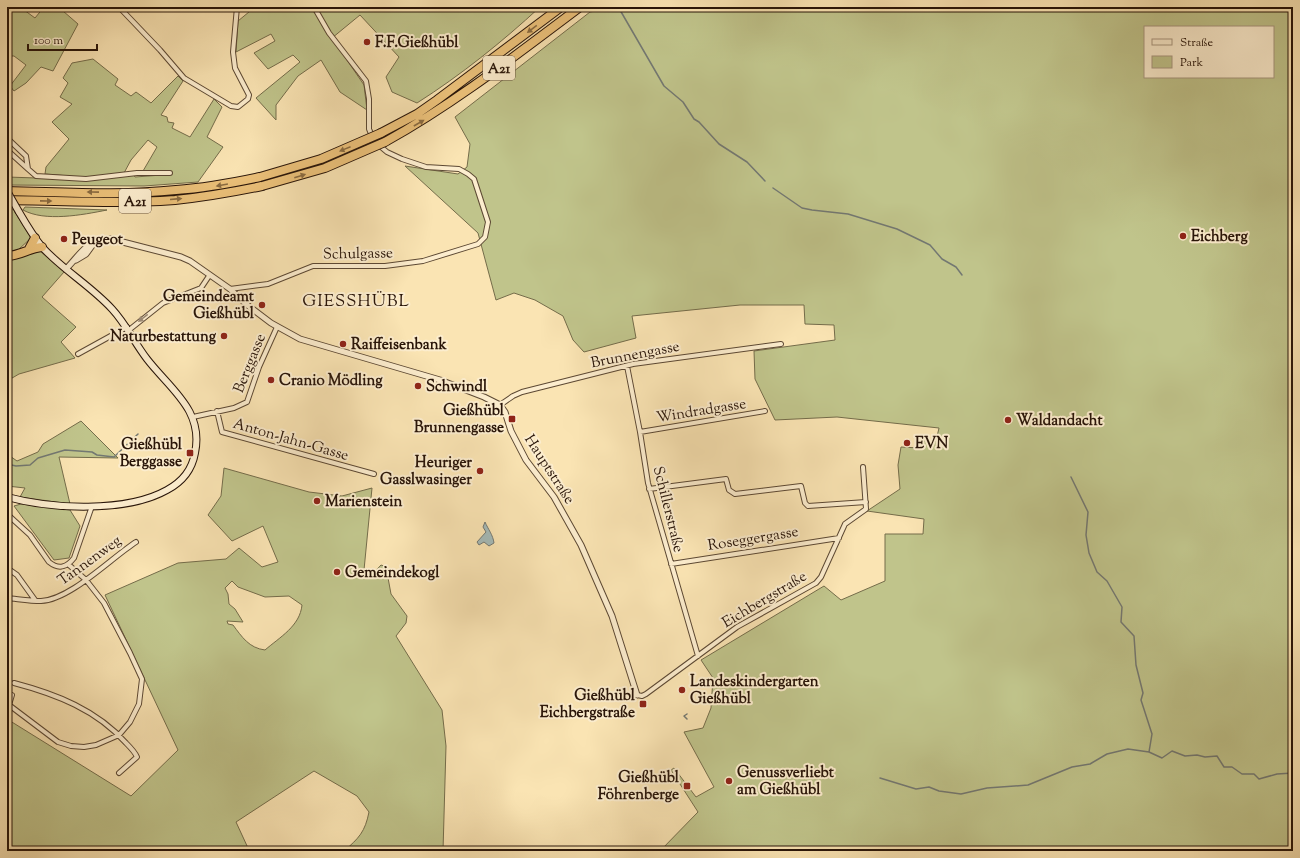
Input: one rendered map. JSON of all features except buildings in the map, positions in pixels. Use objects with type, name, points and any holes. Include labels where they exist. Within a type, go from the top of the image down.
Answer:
[{"type":"highway","name":"A21","points":[[7,191],[128,193],[174,190],[220,185],[260,177],[321,159],[381,133],[417,114],[561,7]]},
{"type":"highway","name":"A21","points":[[7,200],[174,200],[221,194],[262,186],[324,168],[385,142],[421,122],[458,98],[580,7]]},
{"type":"highway","points":[[29,249],[35,238]]},
{"type":"highway","points":[[7,256],[18,255],[29,249],[42,247]]},
{"type":"main road","points":[[7,191],[42,247],[104,301],[128,328],[147,360],[184,402],[193,417],[197,441],[193,462],[182,480],[154,496],[92,506],[51,506],[7,497]]},
{"type":"street","points":[[120,7],[184,78],[231,106],[238,107],[248,99],[249,95],[235,68],[232,52],[236,7]]},
{"type":"street","name":"Schulgasse","points":[[230,289],[268,284],[313,266],[386,266],[423,260],[478,244],[485,237],[488,222],[474,179],[459,170],[426,167],[402,159],[387,152],[374,141],[369,129],[369,100],[366,81],[329,33],[314,7]]},
{"type":"street","points":[[7,138],[26,156],[28,170]]},
{"type":"street","points":[[7,150],[36,176],[86,178],[137,172],[170,173]]},
{"type":"street","points":[[66,269],[86,254],[94,243],[100,240],[111,239],[180,257],[190,261],[230,289],[246,304],[277,327],[313,344],[440,380],[484,396],[500,406]]},
{"type":"street","points":[[78,354],[128,328],[163,303],[201,288],[210,276]]},
{"type":"street","name":"Berggasse","points":[[193,417],[234,408],[247,402],[259,367],[277,327]]},
{"type":"street","name":"Brunnengasse","points":[[500,406],[513,396],[522,392],[633,364],[703,353],[781,344]]},
{"type":"street","name":"Schillerstraße","points":[[627,366],[650,489],[698,656]]},
{"type":"street","name":"Hauptstraße","points":[[500,406],[505,412],[511,431],[526,460],[554,496],[581,545],[612,616],[636,695]]},
{"type":"street","name":"Anton-Jahn-Gasse","points":[[216,411],[222,432],[374,474]]},
{"type":"street","name":"Windradgasse","points":[[640,432],[765,412]]},
{"type":"street","points":[[650,489],[726,479],[728,490],[735,494],[802,486],[804,503],[808,506],[866,502],[863,467]]},
{"type":"street","name":"Eichbergstraße","points":[[636,695],[642,696],[737,626],[816,582],[821,577],[845,524],[866,509],[866,502]]},
{"type":"street","points":[[7,514],[30,535],[53,565],[62,567],[69,564],[74,558],[92,506]]},
{"type":"street","name":"Roseggergasse","points":[[671,564],[839,538]]},
{"type":"street","name":"Tannenweg","points":[[7,598],[41,601],[59,596],[86,580],[119,552],[136,542]]},
{"type":"street","points":[[12,695],[8,705],[49,736],[71,746],[96,745],[119,735],[130,722],[139,704],[142,679],[104,603],[86,580],[69,564]]},
{"type":"street","points":[[7,568],[17,575],[35,600]]},
{"type":"street","points":[[14,683],[62,698],[79,706],[119,735],[137,757],[119,773]]},
{"type":"green space","points":[[7,7],[20,7],[35,18],[44,7],[67,7],[63,11],[78,24],[53,71],[41,67],[26,83],[14,91],[10,86],[26,65],[14,56],[7,56]]},
{"type":"green space","points":[[255,7],[540,7],[481,58],[417,103],[392,92],[386,77],[399,57],[360,15],[332,38],[364,85],[367,110],[340,92],[321,60],[298,76],[276,105],[276,120],[256,98],[300,62],[293,55],[268,69],[254,53],[275,41],[271,34],[236,52],[238,21]]},
{"type":"green space","points":[[618,7],[1293,7],[1293,851],[660,851],[698,812],[671,770],[674,768],[696,797],[714,787],[684,732],[703,728],[711,708],[713,678],[701,660],[824,586],[841,600],[885,581],[885,534],[923,534],[924,519],[867,511],[900,489],[898,465],[901,447],[920,448],[921,441],[936,441],[939,428],[837,417],[775,420],[755,379],[754,351],[835,340],[834,325],[805,324],[804,305],[740,305],[632,316],[636,338],[584,352],[573,340],[563,316],[535,300],[514,293],[496,300],[478,233],[405,166],[458,174],[467,167],[470,144],[455,117],[590,12]]},
{"type":"green space","points":[[93,59],[118,79],[115,85],[131,96],[136,92],[151,103],[178,76],[183,81],[161,115],[167,117],[168,122],[174,123],[172,128],[190,137],[214,99],[222,107],[207,137],[223,147],[198,182],[144,186],[9,185],[7,177],[66,179],[69,176],[45,174],[46,167],[69,139],[52,122],[72,104],[60,97],[68,83],[63,78],[72,63]],"holes":[[[148,140],[157,147],[143,171],[164,172],[162,175],[135,177],[133,174],[124,173],[131,160]]]},
{"type":"green space","points":[[25,207],[107,210],[86,214],[53,217],[32,214],[23,210]]},
{"type":"green space","points":[[7,209],[13,209],[31,238],[18,250],[7,252]]},
{"type":"green space","points":[[39,250],[64,272],[42,297],[76,327],[61,342],[75,358],[19,374],[7,381],[7,259]]},
{"type":"green space","points":[[81,421],[118,458],[59,457],[70,504],[20,497],[25,488],[7,486],[7,454],[17,461],[38,452],[43,444]]},
{"type":"green space","points":[[224,468],[309,492],[342,496],[372,488],[364,570],[369,578],[381,565],[386,567],[391,594],[407,616],[406,623],[396,636],[442,710],[446,746],[443,851],[344,851],[361,834],[366,825],[369,812],[357,796],[314,771],[236,822],[248,848],[245,851],[7,851],[7,719],[131,796],[178,750],[105,595],[178,563],[226,559],[239,548],[262,567],[278,562],[263,526],[232,541],[208,515],[221,496]],"holes":[[[232,581],[238,587],[265,597],[289,596],[302,605],[293,625],[283,636],[265,650],[259,649],[250,644],[243,638],[233,625],[228,624],[227,621],[243,622],[235,609],[229,604],[228,594],[225,588]]]},
{"type":"green space","points":[[21,504],[70,510],[80,526],[69,558],[54,560],[14,506]]},
{"type":"water","points":[[485,522],[492,535],[494,543],[489,546],[484,542],[479,545],[477,542],[486,532],[483,527]]},
{"type":"waterway","points":[[620,10],[664,86],[683,102],[694,119],[699,122],[719,144],[747,162],[765,181]]},
{"type":"waterway","points":[[773,188],[802,208],[848,214],[897,229],[930,245],[942,259],[956,267],[962,275]]},
{"type":"waterway","points":[[7,464],[16,466],[30,465],[38,458],[65,450],[92,452],[97,455],[114,457],[138,434]]},
{"type":"waterway","points":[[1071,477],[1088,512],[1086,535],[1089,553],[1097,572],[1107,581],[1122,607],[1121,622],[1134,636],[1136,665],[1143,693],[1141,700],[1152,734],[1149,752]]},
{"type":"waterway","points":[[687,714],[684,716],[687,719]]},
{"type":"waterway","points":[[880,778],[916,789],[929,787],[939,791],[961,794],[987,788],[1028,785],[1072,767],[1090,764],[1107,754],[1128,749],[1149,752],[1162,758],[1172,751],[1185,756],[1217,756],[1224,767],[1232,767],[1242,774],[1254,774],[1259,779],[1277,774],[1293,773]]},
{"type":"place","name":"F.F.Gießhübl","points":[[367,42]]},
{"type":"place","name":"Eichberg","points":[[1183,236]]},
{"type":"place","name":"Peugeot","points":[[64,239]]},
{"type":"place","name":"Gemeindeamt Gießhübl","points":[[262,305]]},
{"type":"place","name":"Naturbestattung","points":[[224,336]]},
{"type":"place","name":"Raiffeisenbank","points":[[343,344]]},
{"type":"place","name":"Cranio Mödling","points":[[271,380]]},
{"type":"place","name":"Schwindl","points":[[418,386]]},
{"type":"place","name":"Gießhübl Brunnengasse","points":[[512,419]]},
{"type":"place","name":"Waldandacht","points":[[1008,420]]},
{"type":"place","name":"EVN","points":[[907,443]]},
{"type":"place","name":"Gießhübl Berggasse","points":[[190,453]]},
{"type":"place","name":"Heuriger Gasslwasinger","points":[[480,471]]},
{"type":"place","name":"Marienstein","points":[[317,501]]},
{"type":"place","name":"Gemeindekogl","points":[[337,572]]},
{"type":"place","name":"Landeskindergarten Gießhübl","points":[[682,690]]},
{"type":"place","name":"Gießhübl Eichbergstraße","points":[[643,704]]},
{"type":"place","name":"Genussverliebt am Gießhübl","points":[[729,781]]},
{"type":"place","name":"Gießhübl Föhrenberge","points":[[687,786]]},
{"type":"district","name":"GIESSHÜBL","points":[[356,300]]}]
